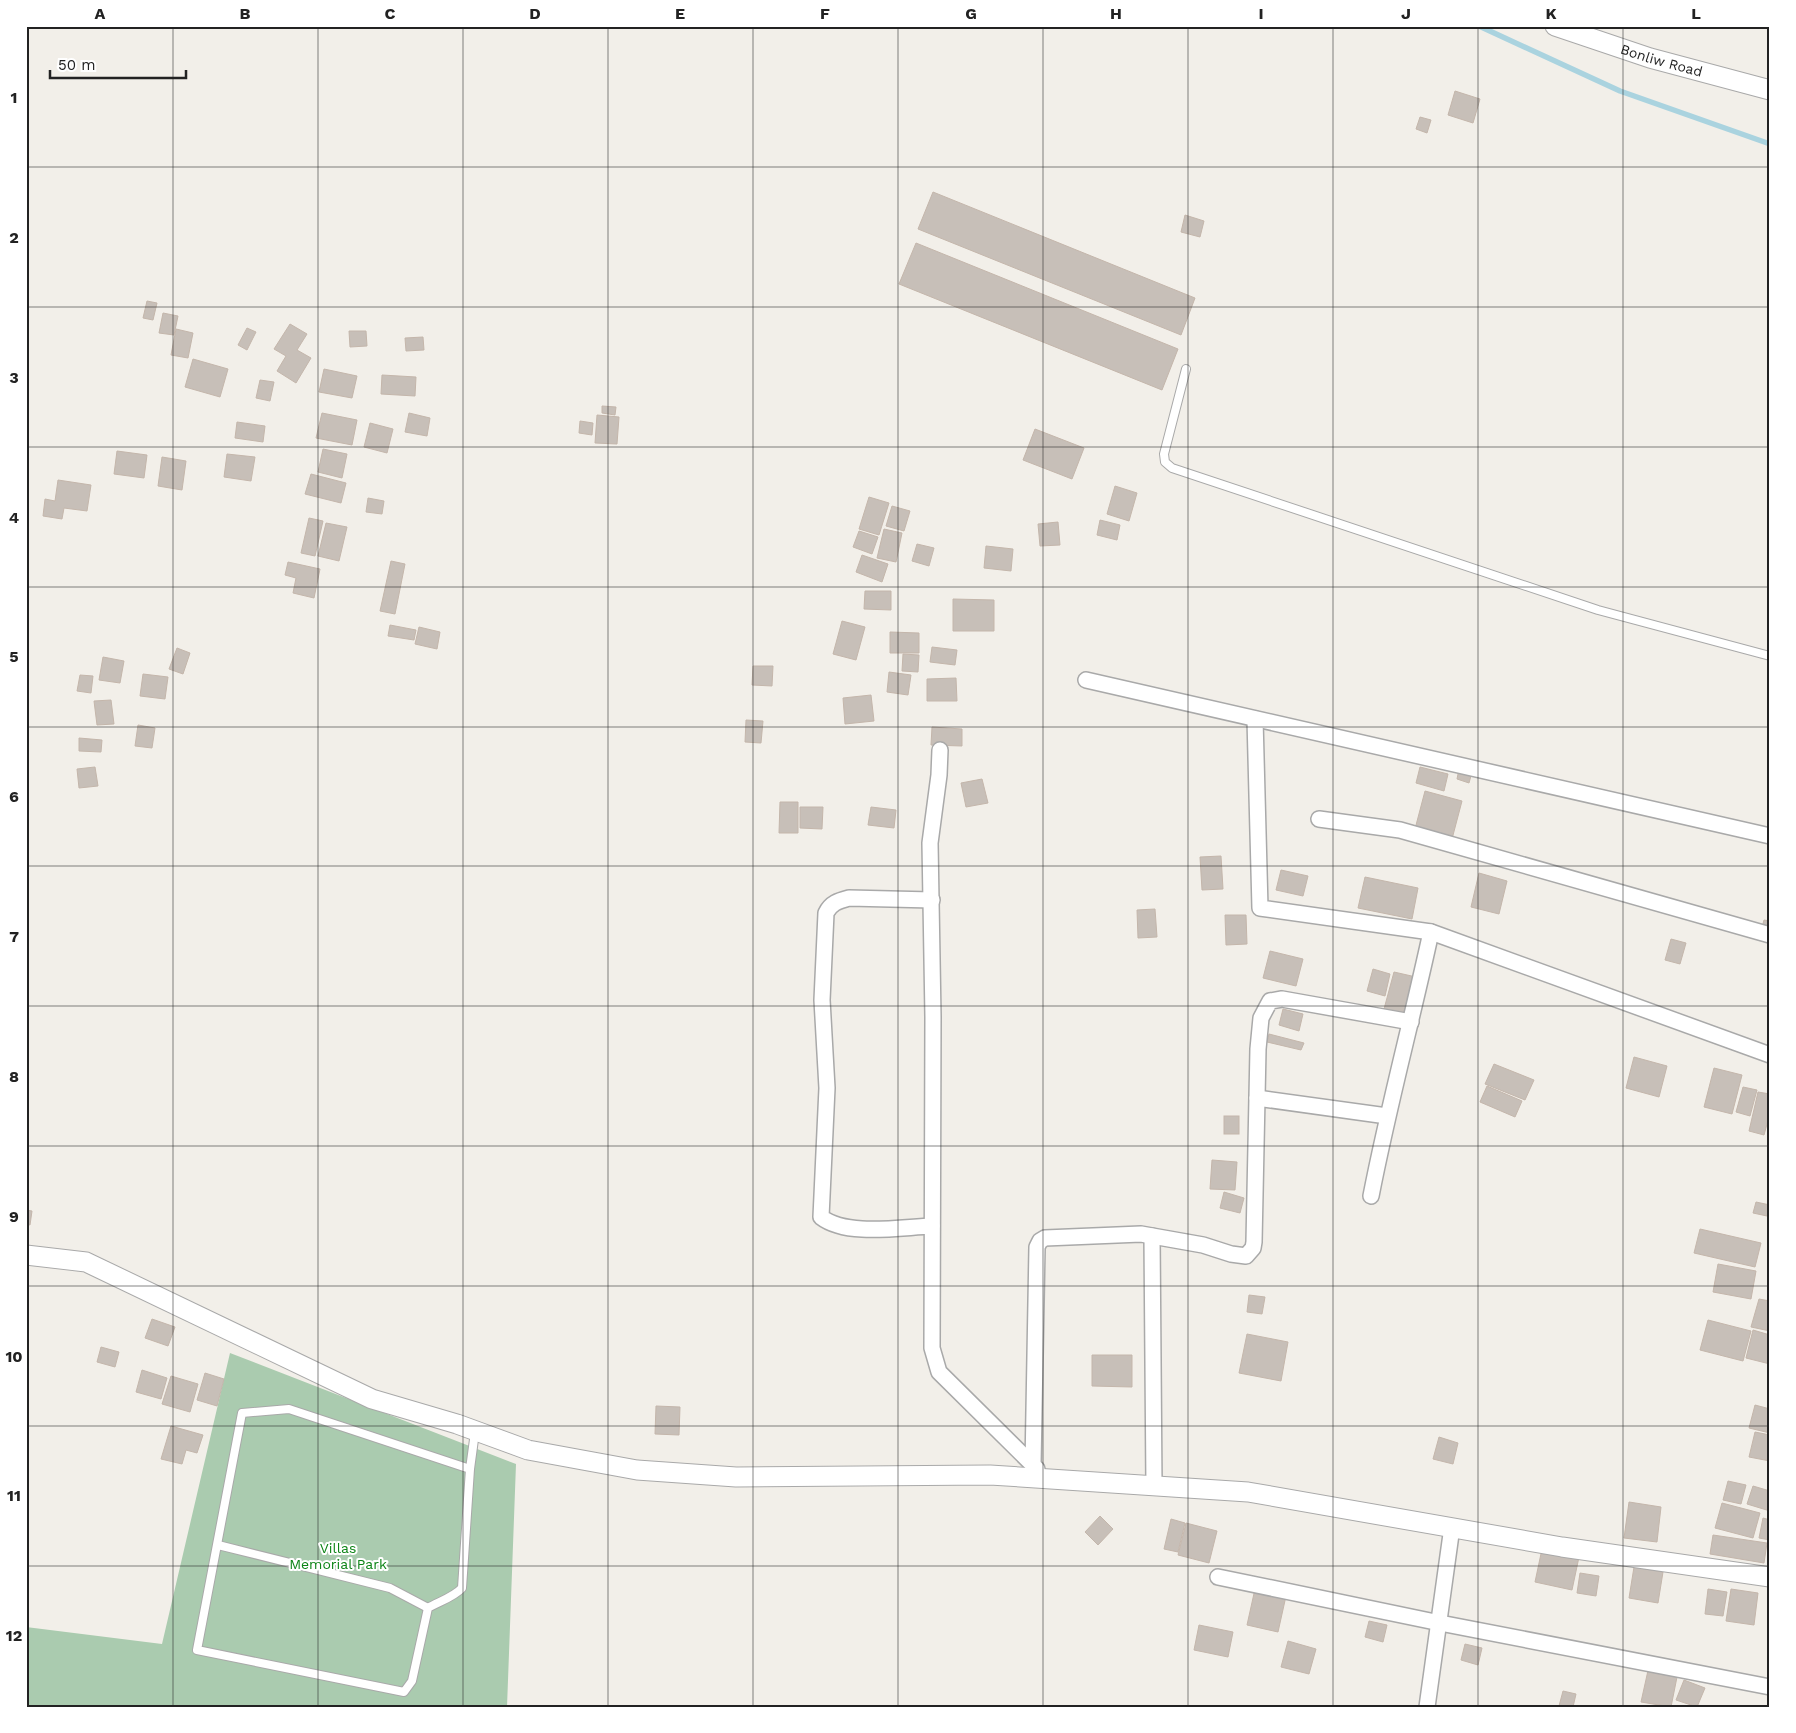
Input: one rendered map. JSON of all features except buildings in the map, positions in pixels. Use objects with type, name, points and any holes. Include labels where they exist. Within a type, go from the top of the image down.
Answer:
[{"type":"street","name":"Bonliw Road","points":[[1555,26],[1650,58],[1770,90]]},
{"type":"street","points":[[1086,680],[1770,836]]},
{"type":"street","points":[[1255,719],[1260,908],[1431,932],[1770,1054]]},
{"type":"street","points":[[940,750],[939,775],[930,843],[932,900],[932,1348],[939,1372],[1047,1478]]},
{"type":"street","points":[[1319,819],[1400,830],[1770,936]]},
{"type":"street","points":[[932,900],[849,898],[837,901],[830,906],[826,913],[822,1000],[827,1088],[821,1217],[833,1225],[852,1229],[932,1226]]},
{"type":"street","points":[[1371,1196],[1387,1116],[1431,932]]},
{"type":"street","points":[[1033,1465],[1037,1246],[1040,1241],[1045,1238],[1111,1234],[1152,1236],[1203,1245],[1231,1254],[1246,1256],[1250,1253],[1254,1242],[1258,1049],[1261,1018],[1270,1001],[1282,999],[1411,1022]]},
{"type":"street","points":[[1257,1098],[1387,1116]]},
{"type":"street","points":[[1152,1236],[1154,1486]]},
{"type":"street","points":[[26,1255],[86,1262],[372,1400],[476,1431],[528,1450],[637,1470],[736,1477],[990,1475],[1248,1492],[1562,1546],[1770,1577]]},
{"type":"street","points":[[1427,1707],[1452,1527]]},
{"type":"street","points":[[1218,1577],[1440,1623],[1770,1687]]},
{"type":"lane","points":[[1186,369],[1164,454],[1165,462],[1172,468],[1598,610],[1770,656]]},
{"type":"lane","points":[[470,1469],[289,1410],[242,1413],[197,1650],[404,1692],[412,1681],[428,1608],[450,1595],[457,1594],[462,1588],[470,1469],[476,1431]]},
{"type":"lane","points":[[218,1545],[390,1588],[428,1608]]},
{"type":"green space","name":"Villas Memorial Park","points":[[230,1353],[516,1464],[507,1707],[26,1707],[26,1627],[162,1644]]},
{"type":"waterway","points":[[1479,26],[1620,91],[1770,144]]}]
